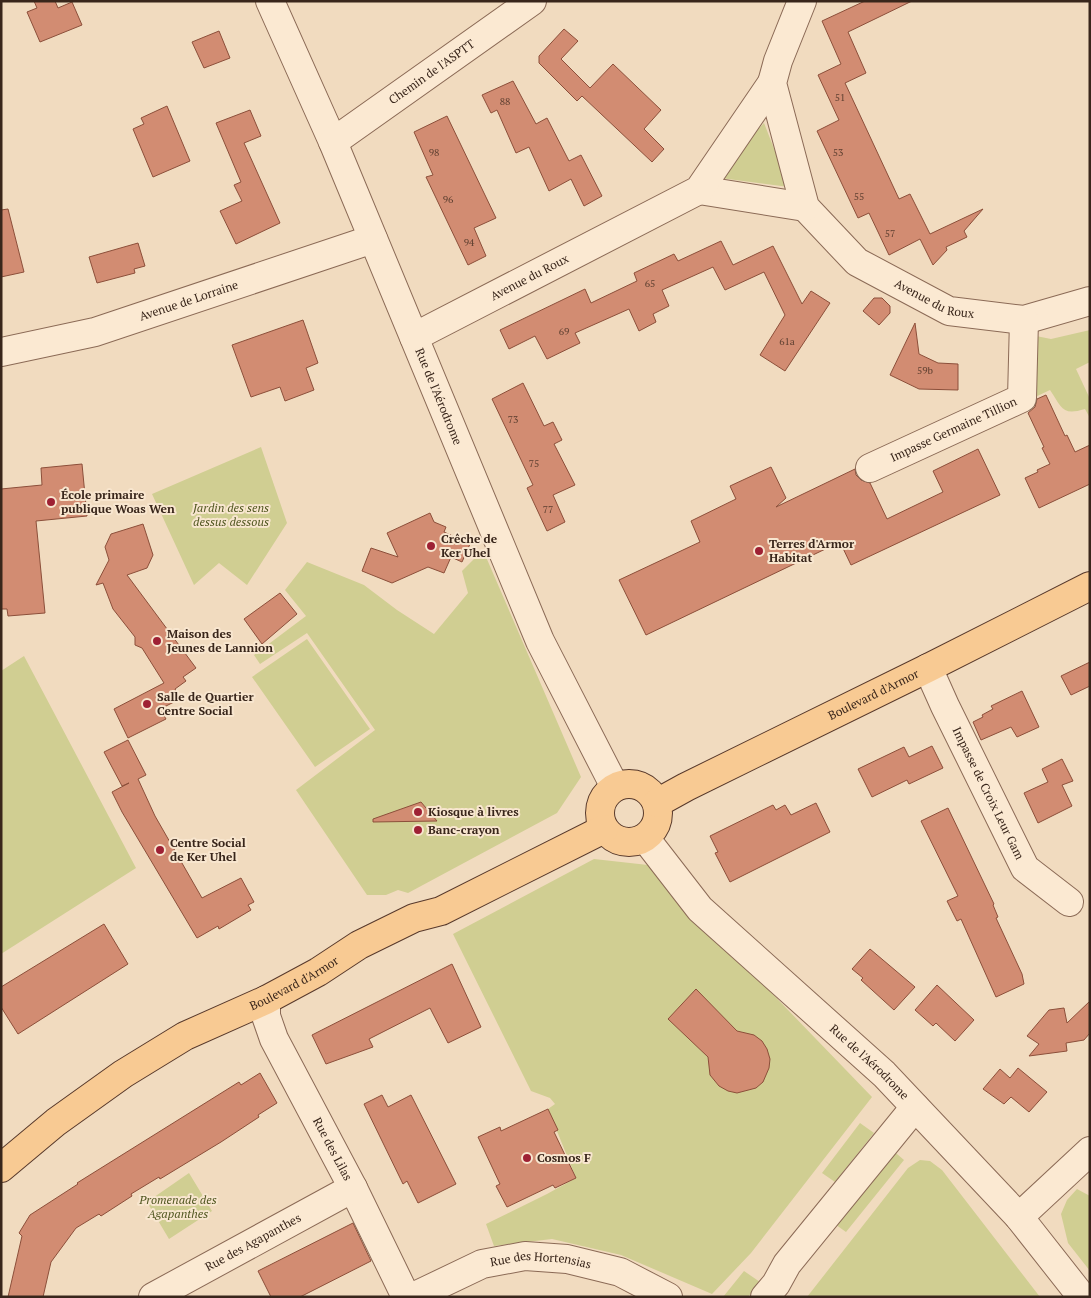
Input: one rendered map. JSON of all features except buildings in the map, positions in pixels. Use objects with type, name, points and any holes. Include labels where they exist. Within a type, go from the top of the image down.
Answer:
[{"type":"main road","name":"Boulevard d'Armor","points":[[657,803],[1090,586]]},
{"type":"main road","points":[[625,784],[644,788],[657,803],[657,823],[645,838],[627,843],[618,841],[604,829],[600,820],[602,801],[616,787],[625,784]]},
{"type":"main road","name":"Boulevard d'Armor","points":[[1,1168],[56,1122],[130,1070],[184,1036],[266,1000],[318,972],[359,945],[414,918],[441,911],[604,829]]},
{"type":"street","name":"Rue de l'Aérodrome","points":[[270,1],[333,142],[540,640],[616,787]]},
{"type":"street","name":"Chemin de l'ASPTT","points":[[333,142],[532,1]]},
{"type":"street","name":"Avenue du Roux","points":[[414,337],[699,190],[772,83],[778,61],[802,1]]},
{"type":"street","name":"Avenue du Roux","points":[[772,83],[805,207],[857,262],[948,311],[1024,320],[1090,301]]},
{"type":"street","points":[[699,190],[805,207]]},
{"type":"street","name":"Avenue de Lorraine","points":[[1,352],[95,332],[373,239]]},
{"type":"street","name":"Impasse Germaine Tillion","points":[[870,468],[1022,398],[1024,320]]},
{"type":"street","name":"Impasse de Croix Leur Gam","points":[[928,668],[1025,868],[1069,902]]},
{"type":"street","name":"Rue de l'Aérodrome","points":[[645,838],[700,909],[884,1074],[1019,1217],[1082,1297]]},
{"type":"street","name":"Rue des Lilas","points":[[266,1000],[266,1016],[274,1039],[353,1188],[406,1297]]},
{"type":"street","points":[[766,1297],[776,1284],[786,1264],[915,1107]]},
{"type":"street","points":[[1019,1217],[1090,1150]]},
{"type":"street","name":"Rue des Agapanthes","points":[[153,1297],[353,1188]]},
{"type":"street","name":"Rue des Hortensias","points":[[413,1297],[482,1264],[525,1256],[567,1259],[620,1272],[668,1297]]},
{"type":"green space","points":[[764,123],[789,187],[713,177]]},
{"type":"green space","points":[[1090,330],[1090,362],[1076,369],[1090,399],[1090,418],[1085,409],[1072,412],[1063,409],[1050,390],[1033,398],[1037,380],[1036,336],[1051,339]]},
{"type":"green space","name":"Jardin des sens dessus dessous","points":[[261,447],[287,523],[247,585],[219,563],[194,585],[152,494]]},
{"type":"green space","points":[[483,550],[581,777],[557,813],[408,893],[398,890],[386,895],[367,895],[296,790],[375,730],[307,633],[260,664],[254,655],[306,616],[285,590],[307,562],[364,585],[397,610],[434,634],[468,593],[462,571]]},
{"type":"green space","points":[[307,639],[370,729],[315,767],[252,677]]},
{"type":"green space","points":[[24,656],[136,868],[1,954],[1,671]]},
{"type":"green space","points":[[594,859],[648,865],[872,1097],[751,1253],[712,1294],[621,1255],[552,1239],[494,1246],[486,1224],[576,1178],[548,1109],[555,1104],[550,1098],[531,1091],[453,934]]},
{"type":"green space","points":[[860,1123],[874,1133],[835,1182],[822,1173]]},
{"type":"green space","points":[[890,1148],[904,1160],[846,1232],[832,1222]]},
{"type":"green space","points":[[920,1160],[930,1161],[942,1170],[1040,1297],[807,1297],[908,1168]]},
{"type":"green space","name":"Promenade des Agapanthes","points":[[189,1173],[212,1211],[169,1239],[147,1202]]},
{"type":"green space","points":[[1077,1189],[1090,1196],[1090,1271],[1068,1243],[1061,1214],[1067,1200]]},
{"type":"green space","points":[[744,1271],[760,1282],[748,1297],[723,1297]]},
{"type":"place","name":"École primaire publique Woas Wen","points":[[51,502]]},
{"type":"place","name":"Crêche de Ker Uhel","points":[[431,546]]},
{"type":"place","name":"Terres d'Armor Habitat","points":[[759,551]]},
{"type":"place","name":"Maison des Jeunes de Lannion","points":[[157,641]]},
{"type":"place","name":"Salle de Quartier Centre Social","points":[[147,704]]},
{"type":"place","name":"Kiosque à livres","points":[[418,812]]},
{"type":"place","name":"Banc-crayon","points":[[418,830]]},
{"type":"place","name":"Centre Social de Ker Uhel","points":[[160,850]]},
{"type":"place","name":"Cosmos F","points":[[527,1158]]}]
